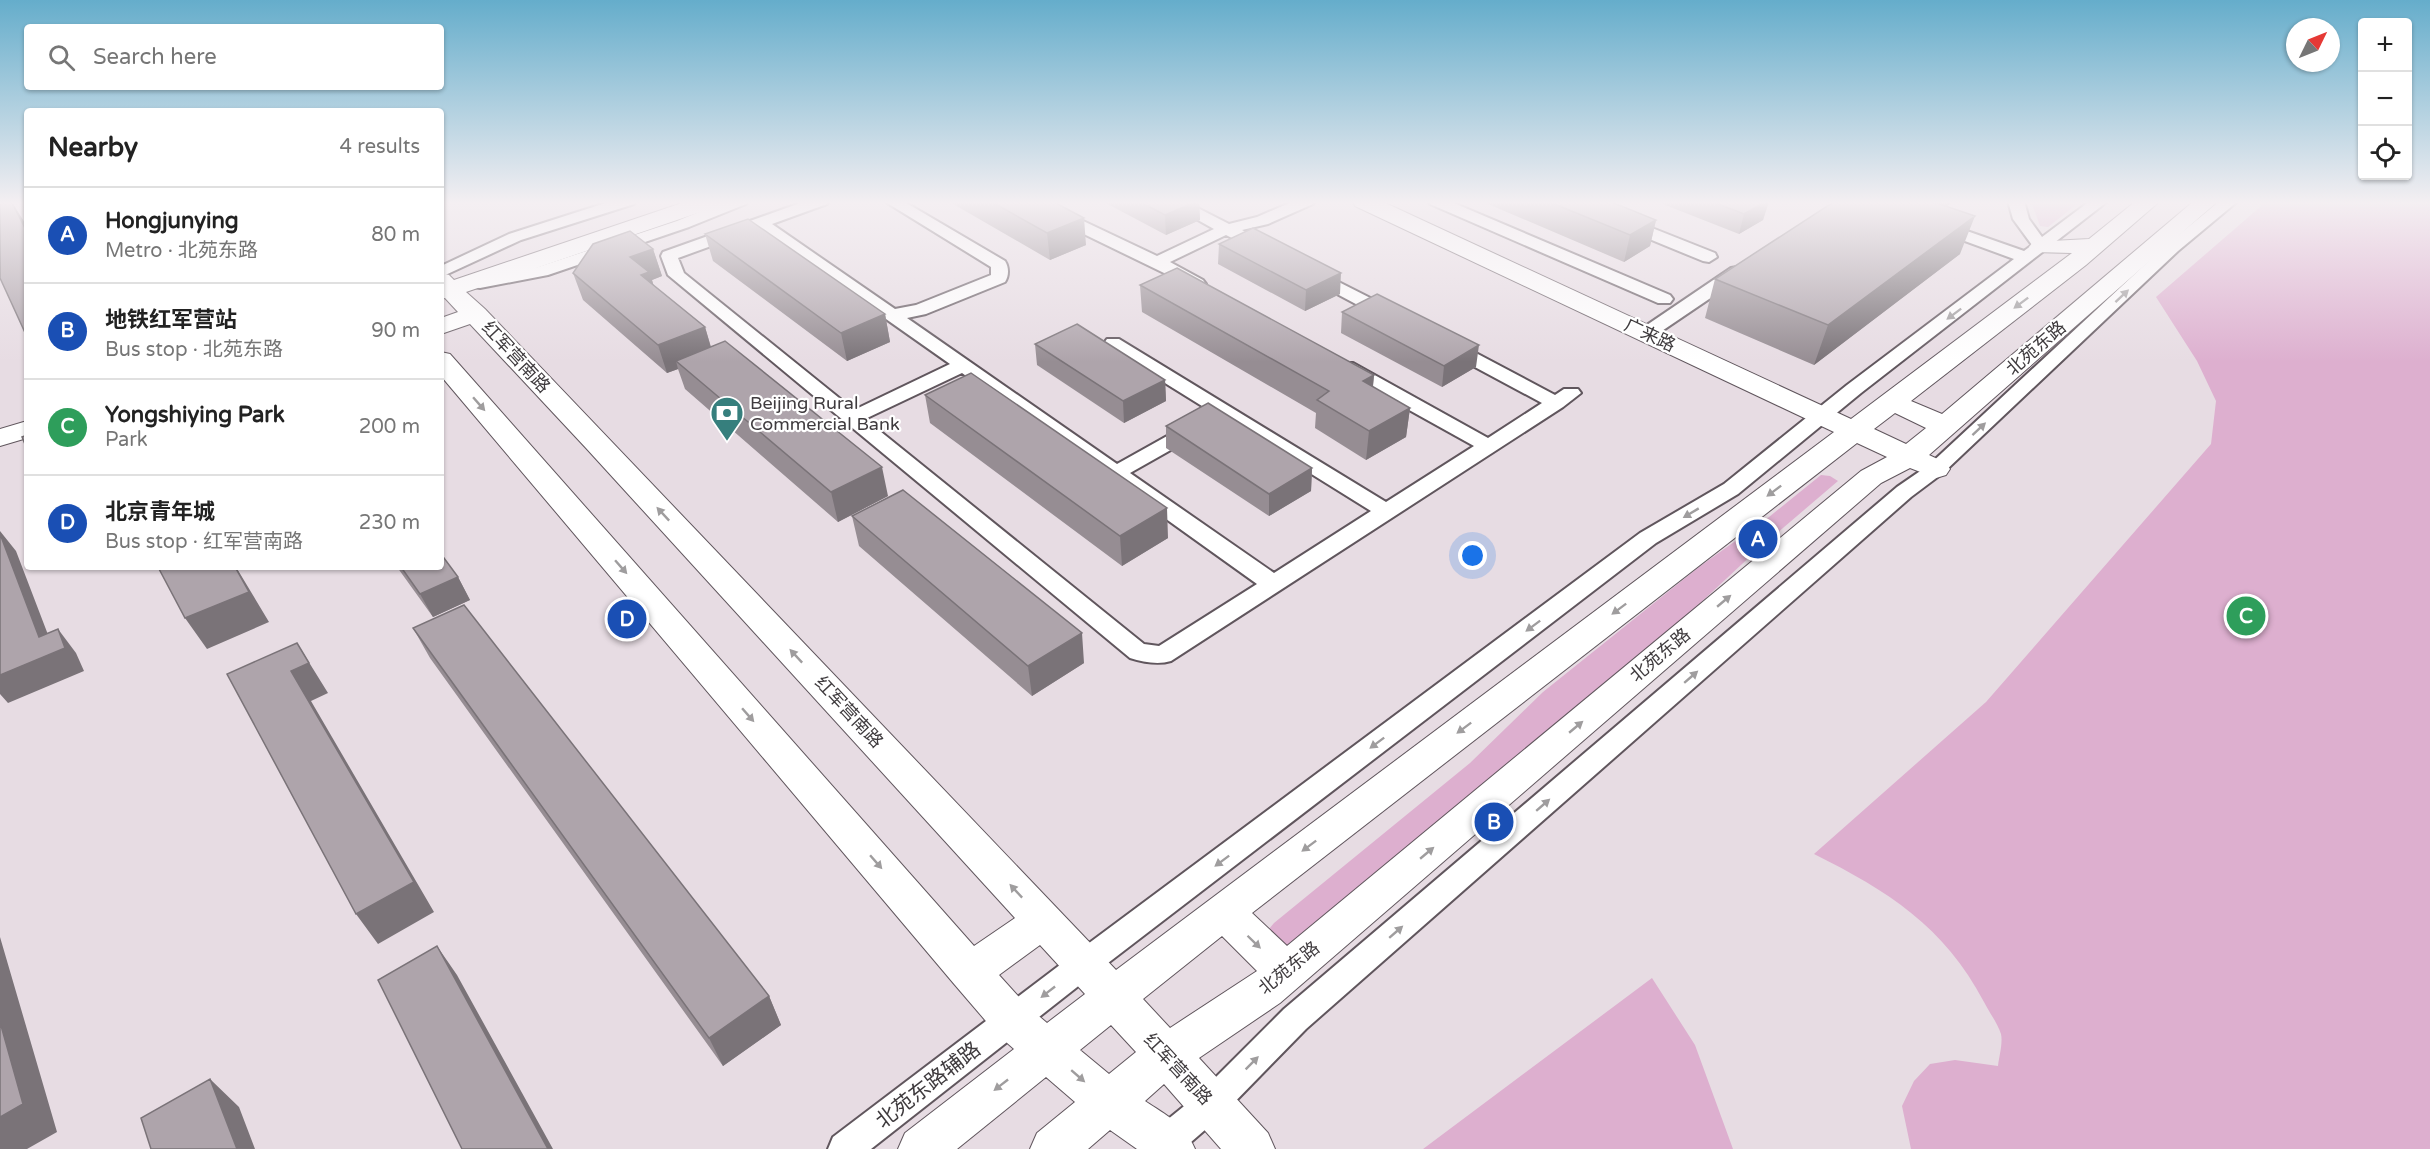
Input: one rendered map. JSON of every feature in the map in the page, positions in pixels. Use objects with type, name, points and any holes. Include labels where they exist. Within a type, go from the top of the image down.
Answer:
[{"type":"main road","points":[[444,281],[518,255]]},
{"type":"main road","points":[[444,281],[531,255]]},
{"type":"main road","name":"广来路","points":[[1478,255],[1923,463]]},
{"type":"main road","points":[[2037,255],[2061,273]]},
{"type":"main road","points":[[921,1149],[1223,911],[2084,255]]},
{"type":"main road","name":"北苑东路","points":[[1053,1149],[1165,1056],[1265,990],[1871,477],[1923,463],[1945,426],[2145,255]]},
{"type":"main road","name":"红军营南路","points":[[444,282],[1084,964],[1165,1056],[1252,1149]]},
{"type":"main road","points":[[444,325],[476,314]]},
{"type":"main road","points":[[444,363],[1012,1020],[1165,1147]]},
{"type":"main road","points":[[1892,402],[1945,426]]},
{"type":"main road","points":[[0,419],[24,411]]},
{"type":"main road","points":[[0,438],[24,430]]},
{"type":"main road","points":[[1812,463],[1860,486]]},
{"type":"main road","points":[[1223,911],[1286,972]]},
{"type":"main road","points":[[970,972],[1043,921]]},
{"type":"street","points":[[444,280],[486,255]]},
{"type":"street","points":[[444,281],[542,271],[591,255]]},
{"type":"street","points":[[673,255],[669,256],[676,275],[1138,652],[1163,655],[1564,398],[1439,341]]},
{"type":"street","points":[[805,255],[1273,584]]},
{"type":"street","points":[[892,315],[920,310],[999,278],[999,265],[982,255]]},
{"type":"street","points":[[1142,255],[1209,291]]},
{"type":"street","points":[[1157,262],[1173,255]]},
{"type":"street","points":[[1275,255],[1280,257]]},
{"type":"street","points":[[1561,255],[1664,299]]},
{"type":"street","points":[[1703,255],[1709,257]]},
{"type":"street","name":"北苑东路辅路","points":[[845,1149],[1084,964],[1648,538],[1731,489],[2031,255]]},
{"type":"street","points":[[1165,1147],[1295,1020],[1904,492],[1923,463],[2164,255]]},
{"type":"street","points":[[1647,333],[1751,263]]},
{"type":"street","points":[[1302,268],[1407,324]]},
{"type":"street","points":[[1113,343],[1386,512]]},
{"type":"street","points":[[1333,360],[1488,446]]},
{"type":"street","points":[[852,418],[963,365]]},
{"type":"street","points":[[1116,473],[1224,411]]},
{"type":"shaded area","points":[[2205,255],[2430,255],[2430,1149],[1911,1149],[1902,1106],[1914,1081],[1930,1064],[1955,1060],[1998,1066],[2001,1034],[1968,975],[1932,932],[1890,897],[1814,854],[1986,702],[2211,444],[2216,401],[2197,361],[2156,297]]},
{"type":"shaded area","points":[[1821,475],[1830,476],[1838,481],[1756,551],[1682,620],[1288,947],[1279,946],[1269,929],[1274,923],[1470,763],[1543,692],[1699,567],[1769,517]]},
{"type":"shaded area","points":[[1652,978],[1695,1045],[1733,1149],[1423,1149]]},
{"type":"building","points":[[0,255],[24,255],[24,330],[0,278]]},
{"type":"building","points":[[586,255],[637,255],[630,257],[649,272],[641,275],[705,327],[658,345],[573,273]]},
{"type":"building","points":[[733,255],[799,255],[885,314],[841,333]]},
{"type":"building","points":[[1239,255],[1305,255],[1341,273],[1306,290]]},
{"type":"building","points":[[1753,255],[1923,255],[1828,325],[1715,279]]},
{"type":"building","points":[[1177,268],[1374,375],[1363,381],[1410,408],[1369,431],[1317,400],[1329,391],[1140,285]]},
{"type":"building","points":[[1377,294],[1479,345],[1444,366],[1342,312]]},
{"type":"building","points":[[1077,324],[1165,380],[1123,401],[1035,344]]},
{"type":"building","points":[[725,341],[882,467],[831,492],[676,361]]},
{"type":"building","points":[[971,373],[1167,508],[1120,536],[925,395]]},
{"type":"building","points":[[1208,403],[1312,468],[1269,494],[1166,426]]},
{"type":"building","points":[[903,490],[1082,633],[1028,666],[852,516]]},
{"type":"building","points":[[0,534],[39,637],[58,629],[65,648],[0,675]]},
{"type":"building","points":[[444,558],[458,577],[420,594],[403,570],[444,570]]},
{"type":"building","points":[[160,570],[237,570],[249,592],[185,618]]},
{"type":"building","points":[[464,605],[769,996],[709,1038],[413,628]]},
{"type":"building","points":[[297,643],[309,663],[291,671],[414,882],[356,914],[227,674]]},
{"type":"building","points":[[437,946],[548,1149],[462,1149],[378,980]]},
{"type":"building","points":[[0,1022],[23,1104],[0,1117]]},
{"type":"building","points":[[210,1079],[237,1149],[151,1149],[141,1118]]},
{"type":"place","name":"Beijing Rural Commercial Bank","points":[[727,442]]},
{"type":"place","name":"Hongjunying","points":[[1758,539]]},
{"type":"place","name":"Yongshiying Park","points":[[2246,616]]},
{"type":"place","name":"北京青年城","points":[[627,619]]},
{"type":"place","name":"地铁红军营站","points":[[1494,822]]}]
